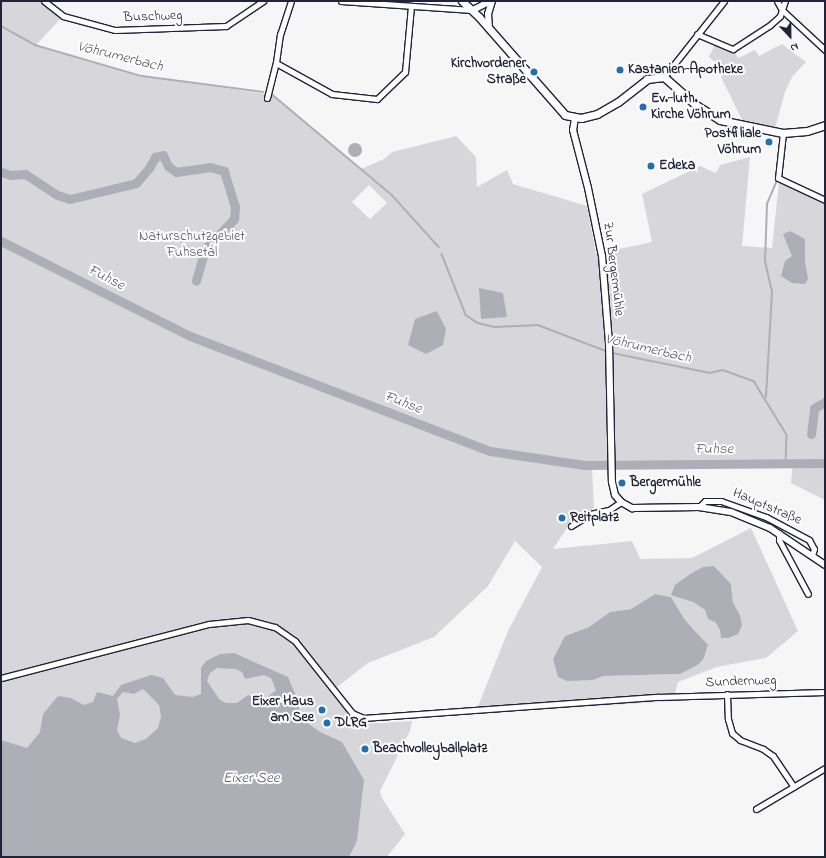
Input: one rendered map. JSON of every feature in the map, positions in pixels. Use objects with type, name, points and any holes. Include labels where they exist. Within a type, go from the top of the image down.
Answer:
[{"type":"main road","points":[[462,1],[473,10],[559,110],[575,118],[607,110],[648,79],[664,77],[711,116],[756,129],[783,133],[807,131],[825,125]]},
{"type":"street","name":"Buschweg","points":[[44,1],[63,16],[115,30],[226,26],[263,1]]},
{"type":"street","points":[[267,98],[276,64],[280,34],[291,1]]},
{"type":"street","points":[[341,1],[473,10],[491,1]]},
{"type":"street","points":[[489,28],[488,14],[491,1]]},
{"type":"street","points":[[664,77],[724,1]]},
{"type":"street","points":[[777,1],[782,10],[825,50]]},
{"type":"street","points":[[697,34],[733,49],[770,25],[782,10],[785,1]]},
{"type":"street","points":[[276,64],[332,94],[377,99],[405,72],[411,6]]},
{"type":"street","name":"Zur Bergermühle","points":[[575,118],[573,130],[600,247],[609,343],[611,473],[613,490],[621,502]]},
{"type":"street","points":[[783,133],[778,178],[825,200]]},
{"type":"street","name":"Hauptstraße","points":[[700,507],[705,501],[721,501],[766,517],[809,540],[814,549],[812,555]]},
{"type":"street","points":[[571,526],[590,514],[610,510],[621,502]]},
{"type":"street","name":"Hauptstraße","points":[[621,502],[637,508],[700,507],[731,512],[779,533],[812,555],[825,566]]},
{"type":"street","name":"Hauptstraße","points":[[779,533],[779,540],[808,594]]},
{"type":"street","name":"Sundernweg","points":[[1,678],[209,624],[248,620],[275,627],[295,641],[352,713],[363,718],[658,697],[825,692]]},
{"type":"street","points":[[727,694],[728,724],[732,733],[740,740],[763,749],[773,756],[794,787]]},
{"type":"street","points":[[756,810],[825,768]]},
{"type":"green space","name":"Naturschutzgebiet Fuhsetal","points":[[1,1],[44,1],[63,16],[36,45],[142,76],[273,95],[361,169],[384,159],[392,152],[456,136],[476,157],[477,187],[507,170],[513,184],[587,206],[596,254],[652,242],[642,194],[700,166],[716,173],[720,165],[750,157],[742,246],[772,248],[779,182],[825,202],[825,500],[791,483],[793,461],[568,462],[487,449],[485,451],[568,466],[592,467],[594,508],[569,525],[553,549],[632,541],[640,559],[692,558],[751,528],[798,631],[766,658],[717,667],[678,682],[673,701],[475,714],[508,631],[542,567],[515,541],[488,586],[434,637],[368,663],[332,691],[353,721],[361,724],[412,721],[410,731],[380,791],[382,798],[405,834],[387,857],[1,857]],"holes":[[[369,185],[387,203],[370,219],[352,202]],[[714,566],[731,584],[733,603],[742,626],[738,634],[720,630],[715,622],[708,619],[705,610],[693,602]],[[655,594],[671,597],[685,620],[708,645],[704,658],[680,674],[604,676],[593,680],[565,636],[589,627],[610,612],[631,609]]]},
{"type":"green space","points":[[716,42],[733,49],[738,58],[755,50],[759,56],[782,44],[806,62],[792,77],[785,92],[774,132],[745,126],[721,77],[726,71],[709,57]]},
{"type":"water","points":[[355,143],[360,145],[362,150],[360,155],[355,157],[350,155],[348,150],[350,145]]},
{"type":"water","points":[[790,231],[805,239],[805,262],[808,279],[805,284],[792,283],[781,276],[785,261],[792,256],[783,234]]},
{"type":"water","points":[[479,288],[503,293],[507,317],[481,319]]},
{"type":"water","points":[[437,311],[446,329],[443,345],[426,354],[408,345],[415,319]]},
{"type":"water","points":[[714,566],[731,584],[733,603],[740,615],[742,626],[738,634],[728,638],[721,638],[720,630],[715,622],[708,619],[705,610],[693,602],[671,595],[675,585],[690,574],[703,567]]},
{"type":"water","points":[[655,594],[671,597],[685,620],[708,645],[704,658],[699,664],[680,674],[604,676],[593,680],[567,681],[558,677],[553,659],[565,636],[589,627],[610,612],[631,609]]},
{"type":"water","name":"Eixer See","points":[[234,653],[288,677],[299,703],[299,717],[320,732],[342,742],[364,780],[357,841],[349,857],[1,857],[1,740],[27,748],[40,732],[43,714],[58,696],[71,698],[84,705],[93,702],[97,692],[113,696],[121,685],[151,675],[163,678],[175,695],[193,697],[201,694],[201,668],[206,661],[220,654]],"holes":[[[217,668],[236,669],[242,672],[245,679],[264,675],[271,678],[276,690],[263,701],[248,695],[237,703],[226,703],[220,700],[207,681],[210,673]],[[143,689],[159,705],[161,717],[158,728],[146,739],[135,743],[121,738],[117,730],[120,715],[117,699],[123,692],[134,694]]]},
{"type":"waterway","name":"Vöhrumerbach","points":[[1,26],[35,45],[142,76],[263,92]]},
{"type":"waterway","name":"Vöhrumerbach","points":[[273,95],[392,195],[439,247]]},
{"type":"waterway","points":[[1,172],[10,175],[25,174],[57,195],[70,199],[136,183],[149,168],[155,157],[163,155],[168,166],[176,172],[210,167],[224,171],[235,206],[234,219],[205,249],[196,281]]},
{"type":"waterway","points":[[766,397],[772,292],[765,262],[767,204],[776,183]]},
{"type":"waterway","name":"Fuhse","points":[[1,241],[190,336],[490,451],[584,465],[825,463]]},
{"type":"waterway","name":"Vöhrumerbach","points":[[442,254],[466,315],[478,323],[496,327],[538,325],[606,351]]},
{"type":"waterway","name":"Vöhrumerbach","points":[[612,353],[710,373],[723,370],[754,381],[787,435],[786,464]]},
{"type":"waterway","points":[[811,434],[814,408],[825,402]]},
{"type":"place","name":"Kastanien-Apotheke","points":[[620,70]]},
{"type":"place","name":"Kirchvordener Straße","points":[[534,72]]},
{"type":"place","name":"Ev.-luth. Kirche Vöhrum","points":[[643,107]]},
{"type":"place","name":"Postfiliale Vöhrum","points":[[769,142]]},
{"type":"place","name":"Edeka","points":[[651,166]]},
{"type":"place","name":"Bergermühle","points":[[622,483]]},
{"type":"place","name":"Reitplatz","points":[[562,518]]},
{"type":"place","name":"Eixer Haus am See","points":[[322,710]]},
{"type":"place","name":"DLRG","points":[[327,723]]},
{"type":"place","name":"Beachvolleyballplatz","points":[[365,749]]}]
